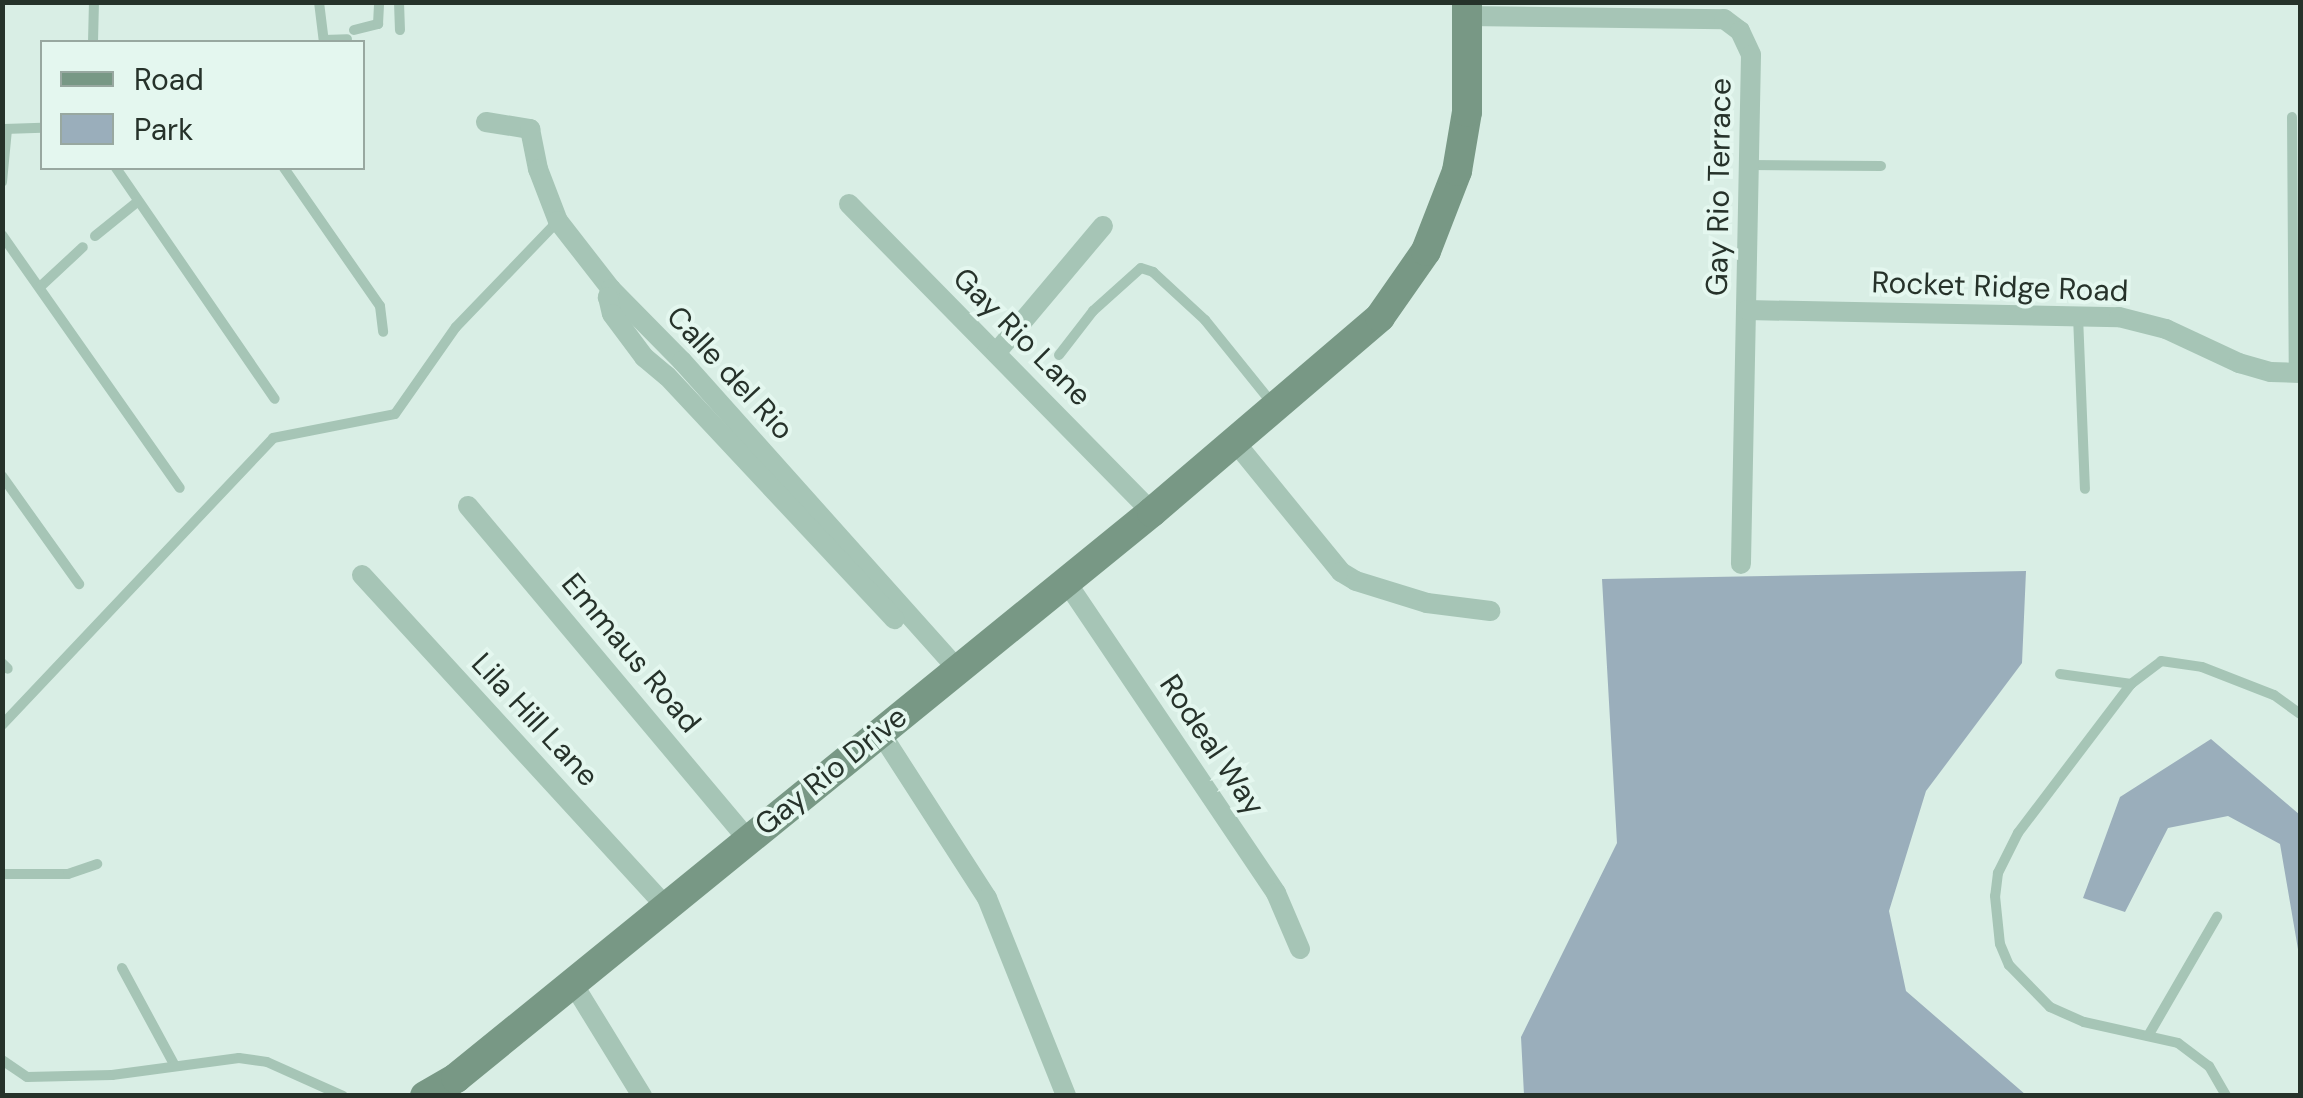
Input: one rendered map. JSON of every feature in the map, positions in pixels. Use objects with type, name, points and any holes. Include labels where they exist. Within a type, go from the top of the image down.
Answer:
[{"type":"street","name":"Gay Rio Terrace","points":[[1467,9],[1724,19],[1740,30],[1751,55],[1741,564]]},
{"type":"street","name":"Gay Rio Drive","points":[[425,1096],[456,1078],[1152,512],[1380,317],[1426,251],[1449,199],[1463,142],[1467,9]]},
{"type":"street","name":"Calle del Rio","points":[[486,122],[530,129],[538,168],[558,221],[611,289],[682,361],[952,673]]},
{"type":"street","name":"Gay Rio Lane","points":[[849,204],[1152,512]]},
{"type":"street","points":[[996,353],[1103,226]]},
{"type":"street","name":"Rocket Ridge Road","points":[[1746,310],[2119,317],[2166,328],[2239,363],[2270,372],[2297,373]]},
{"type":"street","points":[[1234,442],[1342,572],[1356,581],[1428,603],[1490,611]]},
{"type":"street","name":"Emmaus Road","points":[[468,506],[748,839]]},
{"type":"street","name":"Lila Hill Lane","points":[[362,575],[665,906]]},
{"type":"street","name":"Rodeal Way","points":[[1064,580],[1276,893],[1300,950]]},
{"type":"street","points":[[880,732],[988,898],[1066,1096]]},
{"type":"street","points":[[572,982],[642,1096]]},
{"type":"lane","points":[[93,40],[94,2]]},
{"type":"lane","points":[[319,2],[324,40],[378,24],[379,2]]},
{"type":"lane","points":[[399,2],[400,30]]},
{"type":"lane","points":[[2292,118],[2297,373]]},
{"type":"lane","points":[[2,182],[5,129],[40,128]]},
{"type":"lane","points":[[1749,165],[1881,166]]},
{"type":"lane","points":[[117,170],[274,400]]},
{"type":"lane","points":[[285,170],[380,306],[383,332]]},
{"type":"lane","points":[[95,236],[137,202]]},
{"type":"lane","points":[[2,725],[272,438],[395,414],[456,327],[558,221]]},
{"type":"lane","points":[[2,236],[40,286],[100,380],[180,488]]},
{"type":"lane","points":[[40,286],[83,247]]},
{"type":"lane","points":[[1059,355],[1093,310],[1141,268],[1153,272],[1205,320],[1276,407]]},
{"type":"lane","points":[[2078,316],[2079,414],[2086,489]]},
{"type":"lane","points":[[2,476],[80,584]]},
{"type":"lane","points":[[2226,1096],[2208,1066],[2178,1043],[2084,1022],[2050,1007],[2031,992],[2009,965],[2000,944],[1994,896],[1998,873],[2018,833],[2132,684],[2161,661],[2202,667],[2274,696],[2300,714]]},
{"type":"lane","points":[[2060,674],[2132,684]]},
{"type":"lane","points":[[2,874],[68,874],[97,864]]},
{"type":"lane","points":[[2148,1036],[2216,917]]},
{"type":"lane","points":[[122,968],[174,1066]]},
{"type":"lane","points":[[2,1060],[27,1076],[112,1075],[239,1058],[266,1062],[342,1096]]},
{"type":"green space","points":[[2026,571],[2022,663],[1926,791],[1889,911],[1906,991],[2026,1095],[1524,1095],[1521,1037],[1617,843],[1602,579]]},
{"type":"green space","points":[[2211,739],[2300,815],[2300,961],[2280,844],[2228,816],[2168,828],[2125,912],[2083,898],[2120,797]]}]
